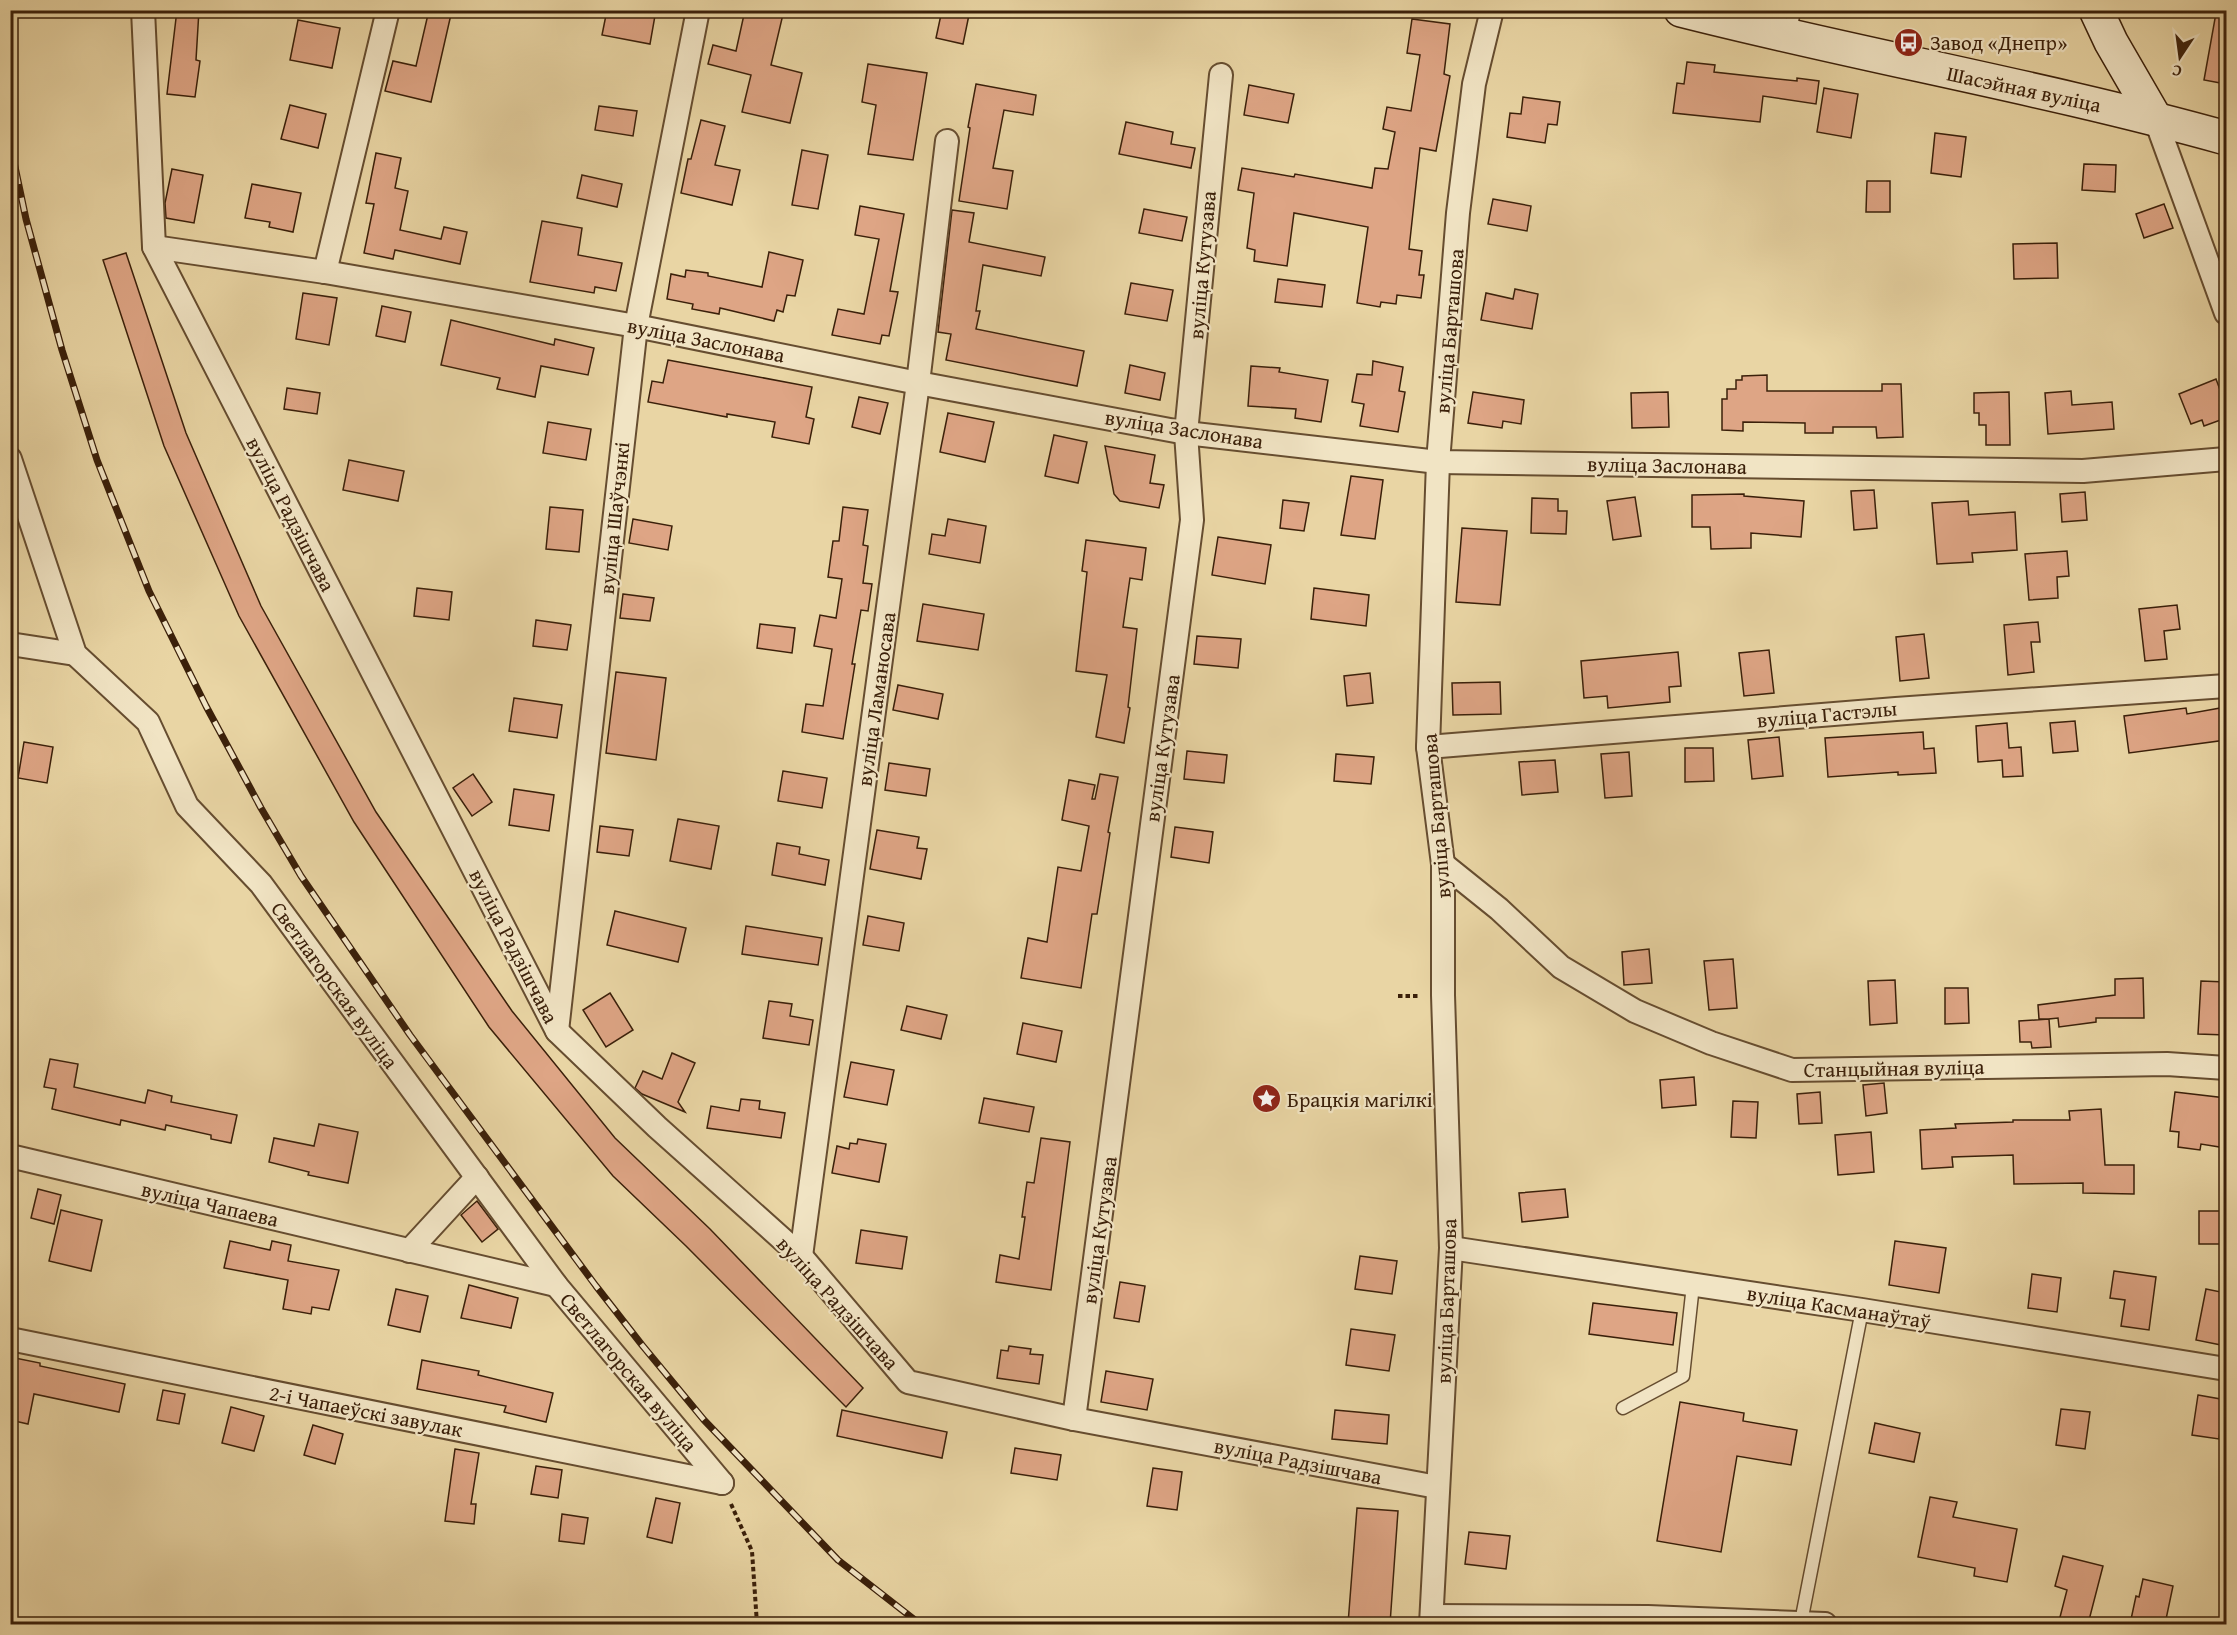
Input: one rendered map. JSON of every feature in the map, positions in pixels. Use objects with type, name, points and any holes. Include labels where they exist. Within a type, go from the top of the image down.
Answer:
[{"type":"main road","name":"Шасэйная вуліца","points":[[1681,10],[1791,24],[2226,138]]},
{"type":"main road","points":[[2096,10],[2111,42],[2155,118]]},
{"type":"street","name":"вуліца Радзішчава","points":[[143,10],[154,247],[557,1030],[657,1127],[801,1256],[909,1382],[1074,1419],[1437,1486]]},
{"type":"street","points":[[325,272],[388,10]]},
{"type":"street","name":"вуліца Шаўчэнкі","points":[[557,1030],[636,326],[698,10]]},
{"type":"street","name":"вуліца Барташова","points":[[1431,1620],[1451,1248],[1443,995],[1443,864],[1428,747],[1438,462],[1458,213],[1474,84],[1492,10]]},
{"type":"street","name":"вуліца Кутузава","points":[[1074,1419],[1192,520],[1186,433],[1221,75]]},
{"type":"street","points":[[2155,118],[2226,313]]},
{"type":"street","name":"вуліца Ламаносава","points":[[801,1256],[918,383],[947,141]]},
{"type":"street","name":"вуліца Заслонава","points":[[154,247],[325,272],[636,326],[918,383],[1186,433],[1438,462],[2083,471],[2226,459]]},
{"type":"street","name":"Светлагорская вуліца","points":[[10,459],[75,654],[148,722],[187,806],[261,885],[556,1285],[722,1483]]},
{"type":"street","points":[[10,644],[75,654]]},
{"type":"street","name":"вуліца Гастэлы","points":[[1428,747],[1873,711],[2226,686]]},
{"type":"street","name":"Станцыйная вуліца","points":[[1443,864],[1499,909],[1561,967],[1589,984],[1635,1011],[1712,1043],[1792,1070],[2167,1064],[2226,1068]]},
{"type":"street","name":"вуліца Чапаева","points":[[10,1156],[556,1285]]},
{"type":"street","points":[[409,1251],[477,1178]]},
{"type":"street","name":"вуліца Касманаўтаў","points":[[1451,1248],[1862,1310],[2226,1369]]},
{"type":"street","name":"2-і Чапаеўскі завулак","points":[[10,1339],[722,1483]]},
{"type":"street","points":[[1431,1620],[1825,1624]]},
{"type":"lane","points":[[1623,1408],[1683,1376],[1693,1285]]},
{"type":"lane","points":[[1802,1622],[1862,1310]]},
{"type":"path","points":[[722,1483],[723,1492],[736,1513],[752,1551],[757,1624]]},
{"type":"building","points":[[177,10],[199,10],[196,60],[200,61],[195,97],[167,94]]},
{"type":"building","points":[[429,10],[452,10],[431,102],[385,91],[393,61],[416,66]]},
{"type":"building","points":[[607,10],[656,10],[650,44],[602,35]]},
{"type":"building","points":[[745,10],[784,10],[771,65],[802,73],[790,123],[742,112],[751,75],[708,64],[713,45],[736,51]]},
{"type":"building","points":[[942,10],[970,10],[963,44],[936,38]]},
{"type":"building","points":[[2216,13],[2226,14],[2226,84],[2204,80]]},
{"type":"building","points":[[1412,19],[1450,24],[1444,74],[1450,76],[1436,151],[1420,148],[1409,249],[1422,251],[1419,275],[1424,275],[1421,298],[1397,295],[1396,304],[1381,302],[1380,307],[1357,303],[1368,227],[1294,213],[1287,266],[1254,261],[1255,250],[1247,248],[1254,193],[1238,190],[1242,168],[1294,177],[1295,174],[1372,188],[1375,168],[1388,169],[1395,132],[1383,129],[1387,107],[1411,111],[1420,55],[1407,53]]},
{"type":"building","points":[[298,20],[340,28],[332,68],[290,60]]},
{"type":"building","points":[[1687,62],[1715,65],[1714,72],[1797,81],[1797,78],[1819,81],[1816,104],[1763,96],[1760,122],[1673,113],[1677,83],[1684,84]]},
{"type":"building","points":[[868,64],[927,73],[913,160],[868,154],[876,105],[862,102]]},
{"type":"building","points":[[976,84],[1036,95],[1033,115],[1004,110],[993,168],[1013,171],[1007,209],[959,201]]},
{"type":"building","points":[[1249,85],[1294,94],[1288,123],[1244,115]]},
{"type":"building","points":[[1824,88],[1858,94],[1851,138],[1817,132]]},
{"type":"building","points":[[1523,97],[1560,102],[1557,125],[1548,124],[1545,143],[1507,137],[1510,113],[1521,114]]},
{"type":"building","points":[[290,105],[326,114],[318,148],[281,139]]},
{"type":"building","points":[[599,106],[637,111],[633,136],[595,130]]},
{"type":"building","points":[[701,120],[725,126],[715,165],[740,170],[732,205],[681,193],[688,159],[691,159]]},
{"type":"building","points":[[1126,122],[1173,132],[1171,144],[1195,148],[1191,168],[1119,154]]},
{"type":"building","points":[[1935,133],[1966,137],[1961,177],[1931,173]]},
{"type":"building","points":[[802,150],[828,155],[818,209],[792,205]]},
{"type":"building","points":[[376,153],[401,158],[395,188],[408,191],[400,230],[441,239],[444,227],[467,232],[460,264],[395,250],[393,259],[364,253],[374,204],[366,203]]},
{"type":"building","points":[[2084,164],[2116,165],[2115,192],[2082,190]]},
{"type":"building","points":[[172,169],[203,175],[194,223],[166,218],[165,203]]},
{"type":"building","points":[[582,175],[622,184],[617,207],[577,198]]},
{"type":"building","points":[[1867,181],[1890,181],[1890,212],[1866,212]]},
{"type":"building","points":[[252,184],[301,193],[293,232],[269,227],[270,222],[245,218]]},
{"type":"building","points":[[1493,199],[1531,206],[1527,231],[1488,224]]},
{"type":"building","points":[[2164,204],[2173,228],[2144,238],[2136,214]]},
{"type":"building","points":[[860,206],[904,214],[890,291],[898,292],[889,336],[882,335],[880,344],[832,335],[838,309],[864,314],[879,239],[855,235]]},
{"type":"building","points":[[1144,209],[1187,217],[1182,241],[1139,233]]},
{"type":"building","points":[[952,210],[974,213],[969,242],[1045,257],[1041,276],[983,265],[976,311],[980,311],[976,329],[1084,351],[1077,386],[946,360],[951,334],[938,332]]},
{"type":"building","points":[[542,221],[582,228],[578,255],[622,263],[616,291],[595,287],[594,293],[530,282]]},
{"type":"building","points":[[2057,243],[2058,278],[2014,279],[2013,244]]},
{"type":"building","points":[[769,252],[803,260],[795,296],[787,295],[783,312],[777,310],[774,321],[720,308],[719,314],[692,309],[693,304],[667,299],[671,274],[685,277],[686,270],[708,273],[708,276],[762,287]]},
{"type":"building","points":[[126,253],[186,433],[261,606],[376,812],[512,1011],[615,1138],[710,1229],[863,1388],[846,1407],[613,1176],[489,1027],[354,822],[239,616],[164,446],[103,260]]},
{"type":"building","points":[[1278,279],[1325,285],[1322,307],[1275,302]]},
{"type":"building","points":[[1131,283],[1173,290],[1167,321],[1125,314]]},
{"type":"building","points":[[1515,289],[1538,294],[1532,329],[1481,320],[1486,293],[1513,299]]},
{"type":"building","points":[[303,293],[337,298],[329,345],[296,339]]},
{"type":"building","points":[[382,306],[411,312],[405,342],[376,336]]},
{"type":"building","points":[[451,320],[554,345],[555,339],[594,348],[588,375],[541,366],[535,397],[497,389],[500,378],[441,365]]},
{"type":"building","points":[[668,360],[812,387],[806,417],[814,419],[809,444],[772,437],[775,422],[727,414],[727,417],[648,402],[652,381],[663,383]]},
{"type":"building","points":[[1373,361],[1403,367],[1399,391],[1405,392],[1398,432],[1360,426],[1364,404],[1352,402],[1357,374],[1372,375]]},
{"type":"building","points":[[1130,365],[1165,373],[1160,400],[1125,393]]},
{"type":"building","points":[[1251,366],[1280,368],[1279,372],[1328,380],[1321,422],[1295,418],[1296,409],[1248,406]]},
{"type":"building","points":[[1767,375],[1767,391],[1882,391],[1882,384],[1901,384],[1903,437],[1877,438],[1876,427],[1833,427],[1833,433],[1805,433],[1805,423],[1743,422],[1743,431],[1722,430],[1722,399],[1727,399],[1727,389],[1736,389],[1736,380],[1742,380],[1742,376]]},
{"type":"building","points":[[2216,379],[2226,406],[2226,418],[2204,426],[2202,420],[2191,424],[2179,394]]},
{"type":"building","points":[[287,388],[320,393],[317,414],[284,409]]},
{"type":"building","points":[[2071,391],[2072,405],[2112,402],[2114,429],[2048,434],[2045,393]]},
{"type":"building","points":[[1473,392],[1524,400],[1521,424],[1503,421],[1502,428],[1468,423]]},
{"type":"building","points":[[1668,392],[1669,427],[1632,428],[1631,393]]},
{"type":"building","points":[[2009,392],[2010,445],[1986,445],[1986,425],[1979,425],[1979,413],[1974,413],[1974,393]]},
{"type":"building","points":[[859,397],[888,403],[880,434],[852,427]]},
{"type":"building","points":[[948,413],[994,422],[985,462],[940,452]]},
{"type":"building","points":[[548,422],[591,429],[586,460],[543,453]]},
{"type":"building","points":[[1054,435],[1087,442],[1078,483],[1045,476]]},
{"type":"building","points":[[1105,446],[1155,455],[1150,483],[1164,485],[1159,508],[1120,501],[1114,494]]},
{"type":"building","points":[[349,460],[404,471],[398,501],[343,490]]},
{"type":"building","points":[[1351,476],[1383,480],[1375,539],[1341,535]]},
{"type":"building","points":[[1874,490],[1877,528],[1854,530],[1851,491]]},
{"type":"building","points":[[2085,492],[2087,520],[2062,522],[2060,494]]},
{"type":"building","points":[[1744,494],[1744,496],[1804,501],[1801,537],[1751,533],[1751,548],[1711,549],[1710,527],[1692,527],[1692,495]]},
{"type":"building","points":[[1635,497],[1641,536],[1613,540],[1607,501]]},
{"type":"building","points":[[1532,498],[1558,499],[1558,511],[1567,511],[1566,534],[1531,533]]},
{"type":"building","points":[[1283,500],[1309,503],[1304,531],[1280,528]]},
{"type":"building","points":[[1968,501],[1969,515],[2015,512],[2017,550],[1972,553],[1973,562],[1937,564],[1932,503]]},
{"type":"building","points":[[550,507],[583,510],[579,552],[546,549]]},
{"type":"building","points":[[843,507],[868,510],[863,545],[868,546],[863,583],[872,584],[868,611],[861,610],[843,739],[802,732],[806,704],[823,706],[832,649],[814,646],[820,615],[836,618],[842,579],[828,577],[833,541],[839,541]]},
{"type":"building","points":[[633,519],[672,526],[668,550],[629,543]]},
{"type":"building","points":[[948,519],[986,526],[980,563],[929,554],[932,534],[945,536]]},
{"type":"building","points":[[1462,528],[1507,531],[1500,605],[1456,602]]},
{"type":"building","points":[[1218,537],[1271,545],[1265,584],[1212,575]]},
{"type":"building","points":[[1086,540],[1146,548],[1142,580],[1130,578],[1123,627],[1137,629],[1128,707],[1130,708],[1124,743],[1096,737],[1107,675],[1076,671],[1087,572],[1082,571]]},
{"type":"building","points":[[2067,551],[2069,576],[2057,577],[2058,598],[2029,600],[2025,554]]},
{"type":"building","points":[[417,588],[452,592],[449,620],[414,616]]},
{"type":"building","points":[[1314,588],[1369,595],[1366,626],[1311,619]]},
{"type":"building","points":[[623,594],[654,598],[650,621],[620,618]]},
{"type":"building","points":[[923,604],[984,614],[978,650],[917,641]]},
{"type":"building","points":[[2177,605],[2180,629],[2164,631],[2167,659],[2145,661],[2139,609]]},
{"type":"building","points":[[536,620],[571,625],[567,650],[533,646]]},
{"type":"building","points":[[2038,622],[2040,642],[2031,642],[2034,672],[2008,675],[2004,625]]},
{"type":"building","points":[[760,624],[795,628],[792,653],[757,648]]},
{"type":"building","points":[[1924,634],[1929,678],[1900,681],[1896,637]]},
{"type":"building","points":[[1197,636],[1241,639],[1238,668],[1194,664]]},
{"type":"building","points":[[1769,650],[1774,693],[1744,696],[1739,653]]},
{"type":"building","points":[[1678,652],[1681,686],[1669,687],[1670,702],[1608,708],[1607,696],[1584,698],[1581,661]]},
{"type":"building","points":[[616,672],[666,678],[656,760],[606,753]]},
{"type":"building","points":[[1370,673],[1373,703],[1347,706],[1344,676]]},
{"type":"building","points":[[1500,682],[1501,714],[1453,715],[1452,683]]},
{"type":"building","points":[[898,685],[943,694],[938,719],[893,710]]},
{"type":"building","points":[[514,698],[562,705],[557,738],[509,731]]},
{"type":"building","points":[[2226,707],[2226,740],[2129,753],[2124,716],[2186,708],[2187,714]]},
{"type":"building","points":[[2075,721],[2078,751],[2053,753],[2050,723]]},
{"type":"building","points":[[2007,723],[2009,748],[2021,747],[2023,776],[2003,777],[2002,760],[1978,762],[1976,726]]},
{"type":"building","points":[[1923,732],[1924,749],[1934,748],[1936,773],[1898,775],[1898,772],[1828,777],[1825,738]]},
{"type":"building","points":[[1779,737],[1783,776],[1752,779],[1748,740]]},
{"type":"building","points":[[24,742],[53,747],[47,783],[18,778]]},
{"type":"building","points":[[1685,748],[1713,748],[1714,781],[1685,782]]},
{"type":"building","points":[[1187,751],[1227,755],[1224,783],[1184,779]]},
{"type":"building","points":[[1629,752],[1632,796],[1605,798],[1601,754]]},
{"type":"building","points":[[1336,754],[1374,757],[1371,784],[1334,781]]},
{"type":"building","points":[[1555,760],[1558,792],[1522,795],[1519,762]]},
{"type":"building","points":[[889,763],[930,769],[926,796],[885,790]]},
{"type":"building","points":[[783,771],[827,778],[822,808],[778,801]]},
{"type":"building","points":[[473,774],[492,802],[472,816],[453,788]]},
{"type":"building","points":[[1100,774],[1118,777],[1097,914],[1092,914],[1081,988],[1021,978],[1028,938],[1047,942],[1058,867],[1081,871],[1089,826],[1062,820],[1069,780],[1095,785],[1092,799],[1095,799]]},
{"type":"building","points":[[514,789],[554,795],[549,831],[509,825]]},
{"type":"building","points":[[678,819],[719,826],[711,869],[670,861]]},
{"type":"building","points":[[600,826],[633,830],[629,856],[597,852]]},
{"type":"building","points":[[1175,827],[1213,832],[1209,863],[1171,857]]},
{"type":"building","points":[[877,830],[919,837],[917,848],[927,849],[921,879],[870,869]]},
{"type":"building","points":[[777,843],[800,847],[799,854],[829,860],[825,885],[772,875]]},
{"type":"building","points":[[615,911],[686,928],[678,962],[607,945]]},
{"type":"building","points":[[868,916],[904,923],[899,951],[863,945]]},
{"type":"building","points":[[746,926],[822,938],[818,965],[742,954]]},
{"type":"building","points":[[1649,949],[1652,983],[1624,985],[1622,952]]},
{"type":"building","points":[[1733,959],[1737,1008],[1709,1010],[1704,961]]},
{"type":"building","points":[[2143,978],[2144,1018],[2096,1018],[2096,1022],[2059,1027],[2058,1018],[2039,1019],[2038,1005],[2115,995],[2115,979]]},
{"type":"building","points":[[1895,980],[1897,1023],[1870,1025],[1868,981]]},
{"type":"building","points":[[2201,981],[2226,982],[2226,1035],[2198,1034]]},
{"type":"building","points":[[1945,988],[1968,988],[1969,1023],[1945,1024]]},
{"type":"building","points":[[610,993],[633,1030],[606,1047],[583,1010]]},
{"type":"building","points":[[769,1001],[792,1004],[790,1016],[813,1020],[809,1045],[763,1038]]},
{"type":"building","points":[[907,1006],[947,1015],[941,1039],[901,1030]]},
{"type":"building","points":[[2049,1019],[2051,1047],[2032,1048],[2031,1042],[2020,1042],[2019,1021]]},
{"type":"building","points":[[1023,1023],[1062,1031],[1056,1062],[1017,1054]]},
{"type":"building","points":[[672,1053],[695,1063],[678,1102],[685,1112],[642,1094],[635,1088],[643,1071],[662,1079]]},
{"type":"building","points":[[50,1059],[78,1064],[74,1087],[145,1103],[148,1090],[172,1096],[171,1102],[237,1115],[231,1143],[211,1139],[211,1135],[166,1125],[165,1130],[121,1120],[120,1125],[52,1109],[56,1089],[44,1087]]},
{"type":"building","points":[[851,1062],[894,1070],[887,1105],[844,1097]]},
{"type":"building","points":[[1694,1077],[1696,1105],[1662,1108],[1660,1080]]},
{"type":"building","points":[[1884,1083],[1887,1113],[1866,1116],[1863,1085]]},
{"type":"building","points":[[1820,1092],[1822,1123],[1799,1124],[1797,1094]]},
{"type":"building","points":[[2175,1092],[2226,1098],[2226,1148],[2201,1144],[2200,1150],[2178,1147],[2179,1132],[2170,1131]]},
{"type":"building","points":[[984,1098],[1034,1107],[1029,1132],[979,1123]]},
{"type":"building","points":[[741,1099],[760,1101],[759,1109],[785,1113],[781,1138],[707,1128],[711,1106],[739,1111]]},
{"type":"building","points":[[1733,1101],[1758,1102],[1756,1138],[1731,1137]]},
{"type":"building","points":[[2101,1109],[2105,1165],[2134,1165],[2134,1194],[2083,1193],[2083,1183],[2014,1184],[2013,1155],[1952,1157],[1953,1167],[1922,1169],[1920,1130],[1956,1128],[1955,1124],[2013,1122],[2013,1120],[2070,1120],[2069,1111]]},
{"type":"building","points":[[319,1124],[358,1132],[348,1183],[308,1175],[309,1172],[269,1162],[274,1138],[314,1146]]},
{"type":"building","points":[[1871,1132],[1874,1172],[1838,1175],[1835,1135]]},
{"type":"building","points":[[1041,1138],[1070,1142],[1051,1290],[996,1282],[1000,1255],[1019,1259],[1027,1182],[1034,1183]]},
{"type":"building","points":[[858,1139],[886,1144],[879,1182],[832,1173],[837,1146],[849,1149],[850,1143],[857,1144]]},
{"type":"building","points":[[38,1189],[61,1195],[54,1224],[31,1218]]},
{"type":"building","points":[[1565,1189],[1568,1217],[1522,1222],[1519,1193]]},
{"type":"building","points":[[477,1201],[498,1229],[482,1242],[461,1215]]},
{"type":"building","points":[[61,1210],[102,1220],[91,1271],[49,1261]]},
{"type":"building","points":[[2199,1211],[2226,1211],[2226,1244],[2199,1244]]},
{"type":"building","points":[[861,1230],[907,1237],[902,1269],[856,1263]]},
{"type":"building","points":[[230,1241],[270,1250],[272,1241],[291,1245],[288,1261],[339,1270],[329,1310],[312,1307],[311,1314],[283,1309],[288,1280],[224,1268]]},
{"type":"building","points":[[1895,1241],[1946,1248],[1939,1293],[1889,1285]]},
{"type":"building","points":[[1360,1256],[1397,1261],[1392,1294],[1355,1289]]},
{"type":"building","points":[[2114,1271],[2156,1277],[2149,1330],[2121,1326],[2125,1300],[2110,1298]]},
{"type":"building","points":[[2032,1274],[2061,1278],[2057,1312],[2028,1308]]},
{"type":"building","points":[[1120,1282],[1145,1286],[1139,1322],[1114,1318]]},
{"type":"building","points":[[469,1285],[518,1298],[511,1328],[461,1318]]},
{"type":"building","points":[[396,1289],[428,1296],[420,1332],[388,1325]]},
{"type":"building","points":[[2206,1289],[2226,1293],[2226,1346],[2196,1340]]},
{"type":"building","points":[[1593,1303],[1677,1313],[1673,1345],[1589,1334]]},
{"type":"building","points":[[1351,1329],[1395,1335],[1389,1371],[1346,1365]]},
{"type":"building","points":[[1009,1346],[1031,1349],[1030,1354],[1043,1355],[1039,1384],[997,1378],[1001,1350],[1008,1351]]},
{"type":"building","points":[[10,1357],[40,1363],[40,1366],[125,1384],[119,1412],[34,1394],[28,1424],[10,1420]]},
{"type":"building","points":[[422,1360],[479,1371],[478,1375],[553,1393],[546,1422],[504,1412],[506,1406],[417,1389]]},
{"type":"building","points":[[1106,1371],[1153,1379],[1147,1410],[1101,1402]]},
{"type":"building","points":[[163,1390],[185,1394],[179,1424],[157,1420]]},
{"type":"building","points":[[2198,1395],[2226,1400],[2226,1432],[2220,1431],[2219,1439],[2192,1435]]},
{"type":"building","points":[[1680,1402],[1744,1413],[1743,1421],[1797,1430],[1791,1465],[1737,1456],[1721,1552],[1657,1541]]},
{"type":"building","points":[[231,1407],[264,1416],[254,1451],[222,1443]]},
{"type":"building","points":[[2061,1409],[2090,1412],[2085,1449],[2056,1445]]},
{"type":"building","points":[[842,1410],[947,1432],[942,1458],[837,1436]]},
{"type":"building","points":[[1335,1410],[1389,1415],[1387,1444],[1332,1439]]},
{"type":"building","points":[[1875,1423],[1920,1433],[1914,1462],[1869,1453]]},
{"type":"building","points":[[313,1425],[343,1434],[335,1464],[304,1455]]},
{"type":"building","points":[[1015,1448],[1061,1455],[1057,1480],[1011,1473]]},
{"type":"building","points":[[455,1449],[479,1453],[471,1504],[476,1504],[474,1524],[445,1521]]},
{"type":"building","points":[[536,1466],[562,1470],[558,1498],[531,1494]]},
{"type":"building","points":[[1153,1468],[1182,1472],[1177,1510],[1147,1506]]},
{"type":"building","points":[[1930,1497],[1957,1502],[1953,1517],[2017,1529],[2007,1582],[1974,1576],[1975,1568],[1918,1557]]},
{"type":"building","points":[[656,1498],[680,1503],[672,1543],[647,1537]]},
{"type":"building","points":[[1357,1508],[1398,1511],[1390,1624],[1348,1624]]},
{"type":"building","points":[[562,1514],[588,1518],[584,1544],[559,1541]]},
{"type":"building","points":[[1469,1532],[1510,1536],[1506,1569],[1465,1564]]},
{"type":"building","points":[[2063,1556],[2103,1566],[2088,1624],[2059,1621],[2067,1590],[2055,1586]]},
{"type":"building","points":[[2143,1579],[2173,1586],[2165,1624],[2130,1624],[2136,1596],[2139,1597]]},
{"type":"railway","points":[[10,143],[26,219],[62,350],[97,460],[149,591],[206,706],[301,876],[410,1035],[596,1286],[704,1420],[838,1560],[920,1624]]},
{"type":"place","name":"Завод «Днепр»","points":[[1909,42]]},
{"type":"place","name":"Брацкія магілкі","points":[[1266,1099]]}]
